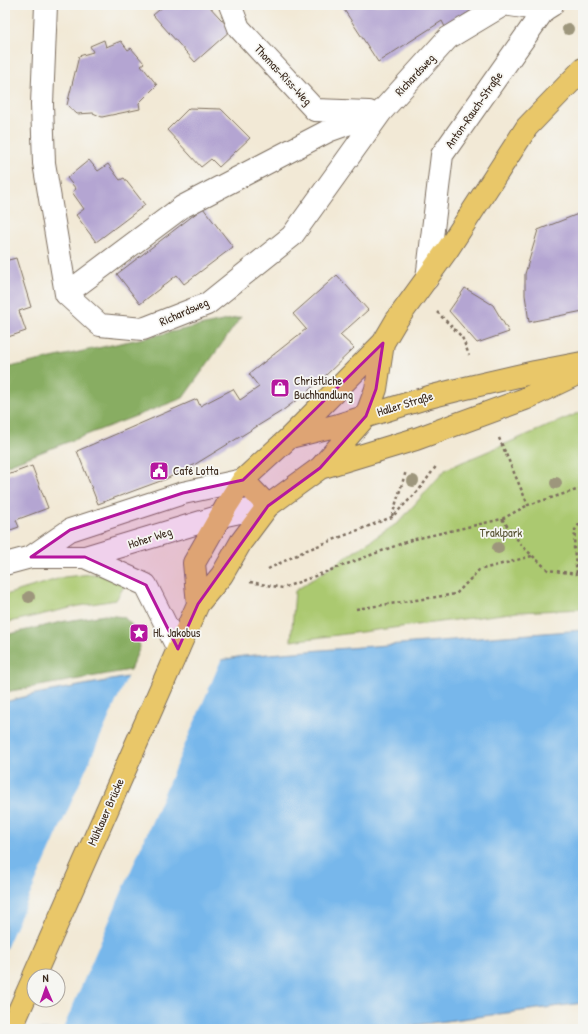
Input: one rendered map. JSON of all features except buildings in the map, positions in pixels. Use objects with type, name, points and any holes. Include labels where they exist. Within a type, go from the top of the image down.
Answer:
[{"type":"main road","name":"Anton-Rauch-Straße","points":[[290,437],[384,343],[396,321],[448,249],[527,127],[583,69]]},
{"type":"main road","name":"Anton-Rauch-Straße","points":[[320,468],[366,416],[376,389],[384,343]]},
{"type":"main road","name":"Haller Straße","points":[[198,604],[194,563],[243,480],[290,437],[429,397],[535,372],[583,363]]},
{"type":"main road","name":"Haller Straße","points":[[178,649],[198,604],[222,574],[242,542],[268,506],[320,468],[416,439],[517,402],[583,371]]},
{"type":"main road","points":[[243,480],[268,506]]},
{"type":"main road","name":"Mühlauer Brücke","points":[[38,968],[178,649]]},
{"type":"main road","name":"Mühlauer Brücke","points":[[11,1029],[26,994]]},
{"type":"street","points":[[46,5],[42,104],[44,163],[66,294],[182,207],[328,131],[381,112]]},
{"type":"street","name":"Thomas-Riss-Weg","points":[[230,5],[239,28],[315,110],[381,112]]},
{"type":"street","name":"Richardsweg","points":[[66,294],[100,325],[143,329],[207,304],[292,236],[381,112],[448,38],[502,5]]},
{"type":"street","points":[[510,5],[548,8]]},
{"type":"street","name":"Anton-Rauch-Straße","points":[[426,279],[442,155],[548,8]]},
{"type":"street","name":"Hoher Weg","points":[[31,557],[70,530],[183,493],[243,480]]},
{"type":"street","name":"Hoher Weg","points":[[5,564],[31,557],[85,557],[221,516],[268,506]]},
{"type":"street","points":[[85,557],[146,585],[178,649]]},
{"type":"path","points":[[435,310],[462,337],[469,355]]},
{"type":"path","points":[[499,438],[528,505]]},
{"type":"path","points":[[268,569],[307,550],[392,517],[419,490],[436,464]]},
{"type":"path","points":[[256,584],[283,588],[411,540],[502,519],[528,505],[583,488]]},
{"type":"path","points":[[502,519],[523,547],[548,570],[583,574]]},
{"type":"path","points":[[577,574],[574,548],[575,530],[583,519]]},
{"type":"path","points":[[356,609],[456,594],[479,570],[532,556]]},
{"type":"highlighted area","points":[[383,343],[376,389],[366,416],[320,468],[268,506],[198,604],[178,649],[146,585],[85,557],[31,557],[70,530],[183,493],[243,480]]},
{"type":"green space","points":[[241,317],[183,398],[5,466],[5,368]]},
{"type":"green space","name":"Traklpark","points":[[583,412],[583,609],[518,612],[291,641],[295,591],[399,522],[446,469]]},
{"type":"green space","points":[[91,574],[106,575],[126,583],[116,600],[79,606],[5,623],[5,595],[64,577]]},
{"type":"green space","points":[[105,615],[124,617],[135,628],[140,647],[130,670],[5,692],[5,635],[66,621]]},
{"type":"water","points":[[583,630],[583,1003],[385,1029],[5,1029],[5,702],[35,694],[243,656]]},
{"type":"pier","points":[[222,658],[63,1029],[5,1029],[5,951],[128,675]]},
{"type":"place","name":"Christliche Buchhandlung","points":[[280,388]]},
{"type":"place","name":"Café Lotta","points":[[159,471]]},
{"type":"place","name":"Hl. Jakobus","points":[[139,633]]}]
